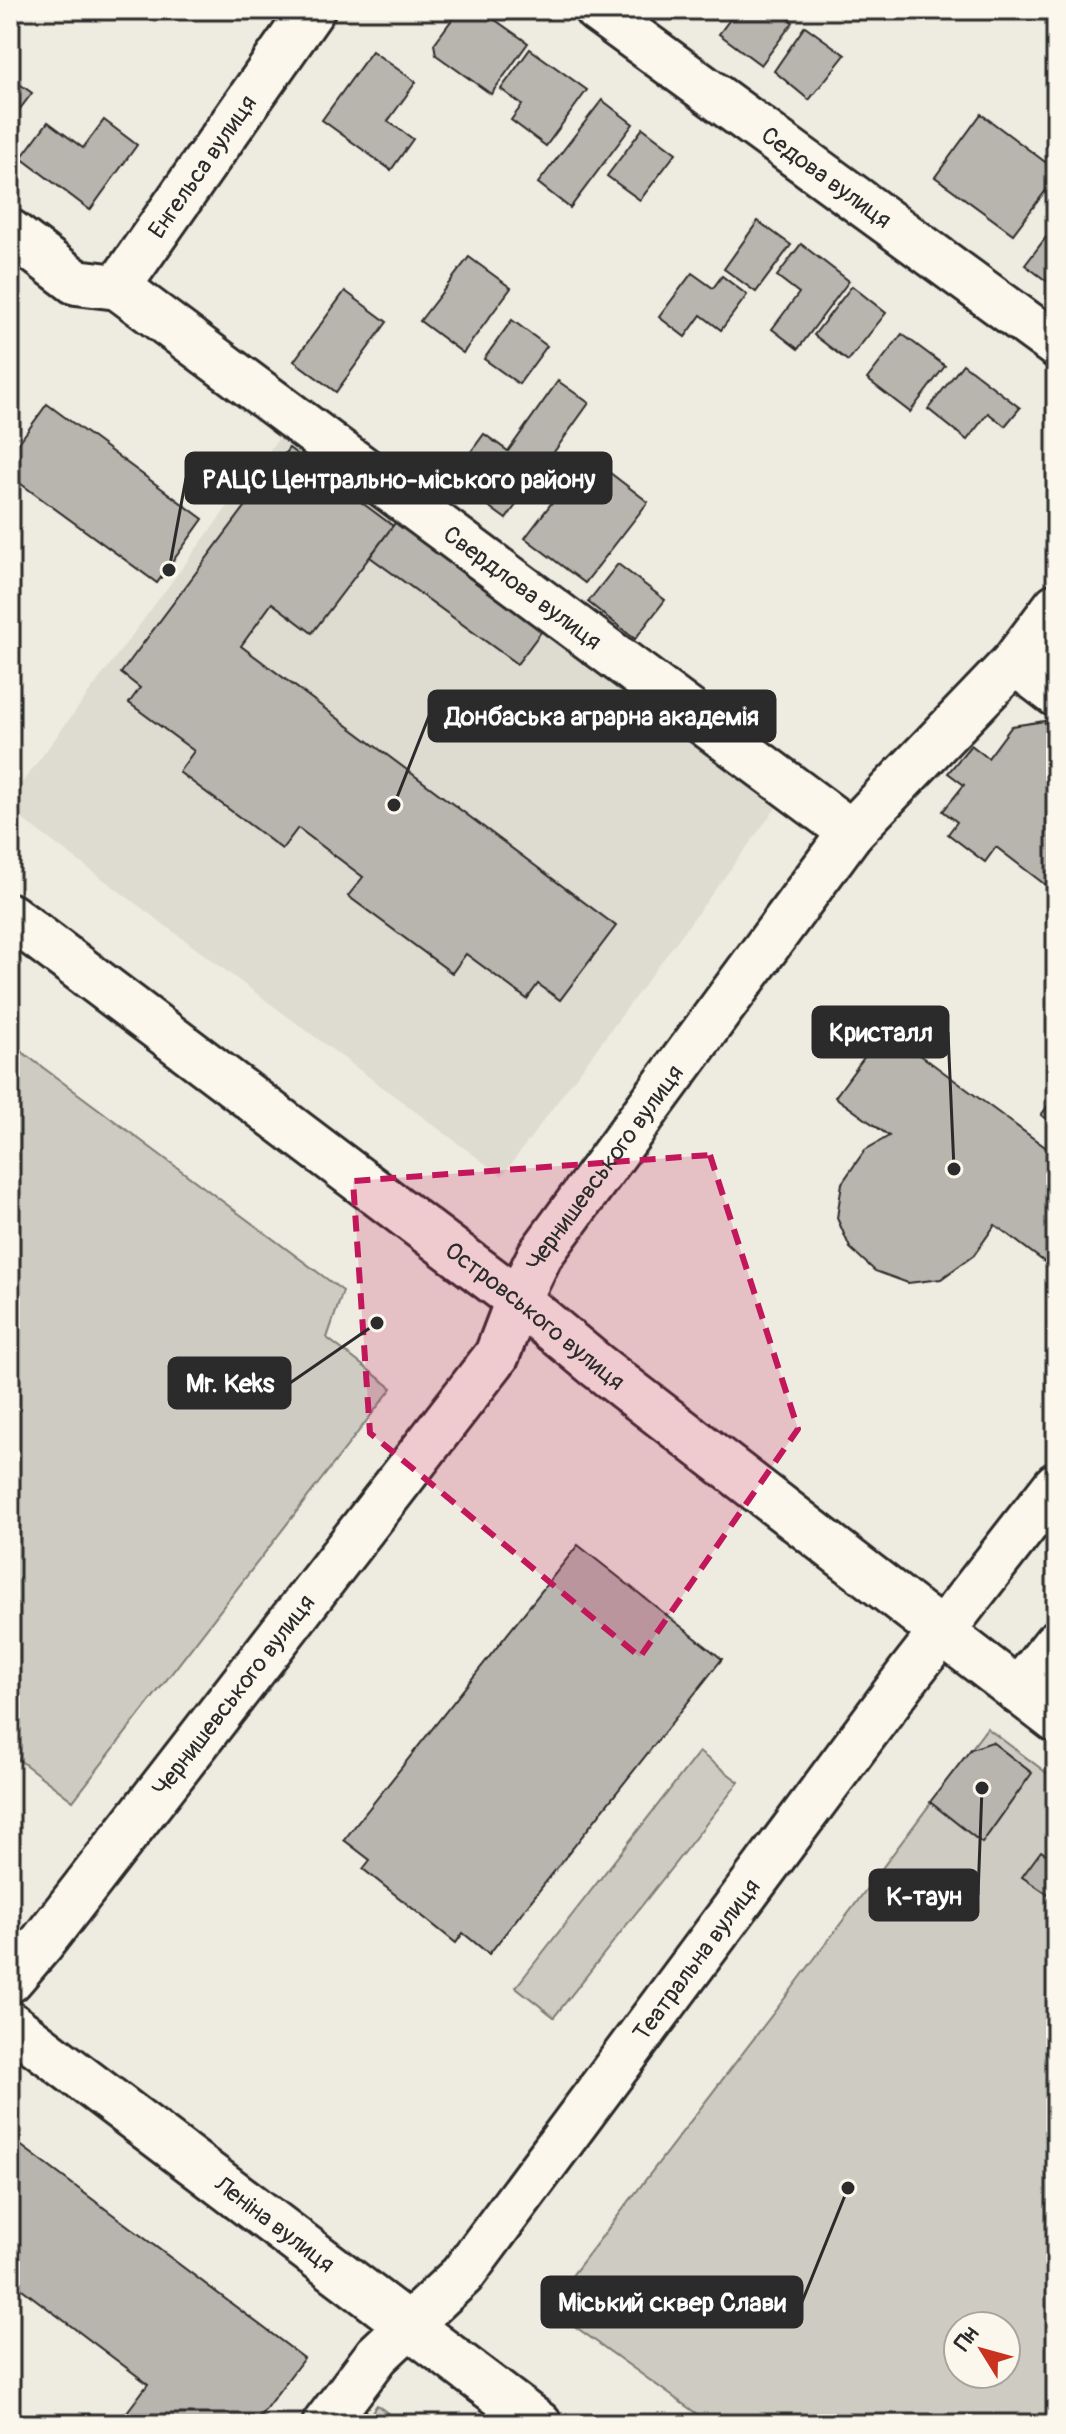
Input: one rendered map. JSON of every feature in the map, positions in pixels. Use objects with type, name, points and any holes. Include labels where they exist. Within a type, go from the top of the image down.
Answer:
[{"type":"street","name":"Енгельса вулиця","points":[[118,287],[312,10]]},
{"type":"street","name":"Седова вулиця","points":[[597,10],[1056,345]]},
{"type":"street","points":[[10,232],[76,282],[118,287]]},
{"type":"street","name":"Свердлова вулиця","points":[[118,287],[851,832]]},
{"type":"street","name":"Чернишевського вулиця","points":[[10,1980],[497,1355],[518,1300],[540,1255],[851,832],[1014,662],[1056,606]]},
{"type":"street","points":[[1014,662],[1056,694]]},
{"type":"street","name":"Островського вулиця","points":[[10,916],[518,1300],[596,1365],[1056,1720]]},
{"type":"street","name":"Театральна вулиця","points":[[325,2424],[377,2355],[462,2275],[941,1632],[1056,1485]]},
{"type":"street","points":[[1018,1691],[1056,1643]]},
{"type":"street","name":"Леніна вулиця","points":[[10,2024],[539,2424]]},
{"type":"highlighted area","points":[[710,1155],[798,1429],[640,1657],[370,1433],[353,1181]]},
{"type":"shaded area","points":[[287,427],[784,797],[502,1176],[10,810],[10,799]]},
{"type":"shaded area","points":[[10,1043],[343,1291],[327,1338],[392,1388],[73,1801],[10,1753]]},
{"type":"shaded area","points":[[987,1728],[1056,1780],[1056,2424],[711,2424],[548,2307]]},
{"type":"shaded area","points":[[699,1752],[739,1782],[554,2017],[516,1987]]},
{"type":"shaded area","points":[[377,2405],[402,2424],[363,2424]]},
{"type":"building","points":[[459,10],[481,10],[528,43],[491,94],[436,55],[434,44]]},
{"type":"building","points":[[737,10],[777,10],[793,22],[761,65],[719,34]]},
{"type":"building","points":[[805,26],[845,55],[809,100],[774,71]]},
{"type":"building","points":[[530,49],[587,90],[546,146],[511,120],[522,105],[501,89]]},
{"type":"building","points":[[372,51],[416,82],[388,121],[413,139],[391,170],[322,120]]},
{"type":"building","points":[[10,77],[32,93],[10,122]]},
{"type":"building","points":[[602,100],[633,124],[570,208],[538,183]]},
{"type":"building","points":[[981,114],[1056,170],[1056,177],[1013,234],[935,177]]},
{"type":"building","points":[[104,120],[137,145],[90,210],[21,158],[48,122],[83,148]]},
{"type":"building","points":[[643,128],[676,153],[640,200],[607,176]]},
{"type":"building","points":[[758,221],[791,245],[756,292],[724,269]]},
{"type":"building","points":[[1056,224],[1056,288],[1025,265]]},
{"type":"building","points":[[801,244],[849,281],[798,349],[772,329],[799,293],[777,276]]},
{"type":"building","points":[[469,257],[511,288],[463,353],[420,321]]},
{"type":"building","points":[[692,273],[713,288],[722,276],[747,295],[721,330],[701,315],[685,337],[659,317]]},
{"type":"building","points":[[852,286],[886,313],[848,361],[814,335]]},
{"type":"building","points":[[345,291],[387,322],[336,392],[294,361]]},
{"type":"building","points":[[512,320],[547,346],[519,384],[484,359]]},
{"type":"building","points":[[902,334],[945,366],[910,412],[867,379]]},
{"type":"building","points":[[963,364],[1020,408],[1005,426],[988,413],[967,440],[928,409]]},
{"type":"building","points":[[558,381],[589,403],[506,519],[451,479],[484,434],[508,451]]},
{"type":"building","points":[[47,404],[203,519],[157,583],[10,476],[10,455]]},
{"type":"building","points":[[289,448],[393,526],[312,633],[272,603],[241,646],[616,926],[560,1000],[538,984],[527,999],[466,954],[452,973],[348,896],[363,877],[298,828],[282,849],[179,772],[194,751],[129,703],[140,688],[121,673]]},
{"type":"building","points":[[605,469],[648,502],[585,583],[525,538],[569,480],[587,493]]},
{"type":"building","points":[[406,508],[553,616],[517,664],[370,557]]},
{"type":"building","points":[[618,564],[665,600],[635,639],[588,602]]},
{"type":"building","points":[[1045,721],[1047,734],[1056,741],[1056,893],[996,847],[985,862],[948,834],[957,822],[943,811],[964,785],[948,773],[971,745],[988,758],[1012,726]]},
{"type":"building","points":[[885,1029],[1056,1155],[1056,1250],[1046,1263],[995,1225],[974,1255],[941,1279],[908,1283],[875,1271],[850,1248],[837,1218],[842,1183],[865,1150],[889,1136],[835,1097]]},
{"type":"building","points":[[1056,1095],[1056,1127],[1041,1115]]},
{"type":"building","points":[[578,1545],[722,1659],[489,1954],[463,1933],[456,1943],[363,1869],[370,1860],[344,1840]]},
{"type":"building","points":[[992,1742],[1032,1773],[982,1843],[930,1802],[971,1749]]},
{"type":"building","points":[[1041,1851],[1056,1861],[1056,1900],[1022,1877]]},
{"type":"building","points":[[19,2144],[304,2358],[254,2424],[118,2424],[148,2384],[10,2280],[10,2156]]},
{"type":"place","name":"РАЦС Центрально-міського району","points":[[169,570]]},
{"type":"place","name":"Донбаська аграрна академія","points":[[394,805]]},
{"type":"place","name":"Кристалл","points":[[954,1169]]},
{"type":"place","name":"Mr. Keks","points":[[377,1323]]},
{"type":"place","name":"K-таун","points":[[982,1788]]},
{"type":"place","name":"Міський сквер Слави","points":[[848,2188]]}]
